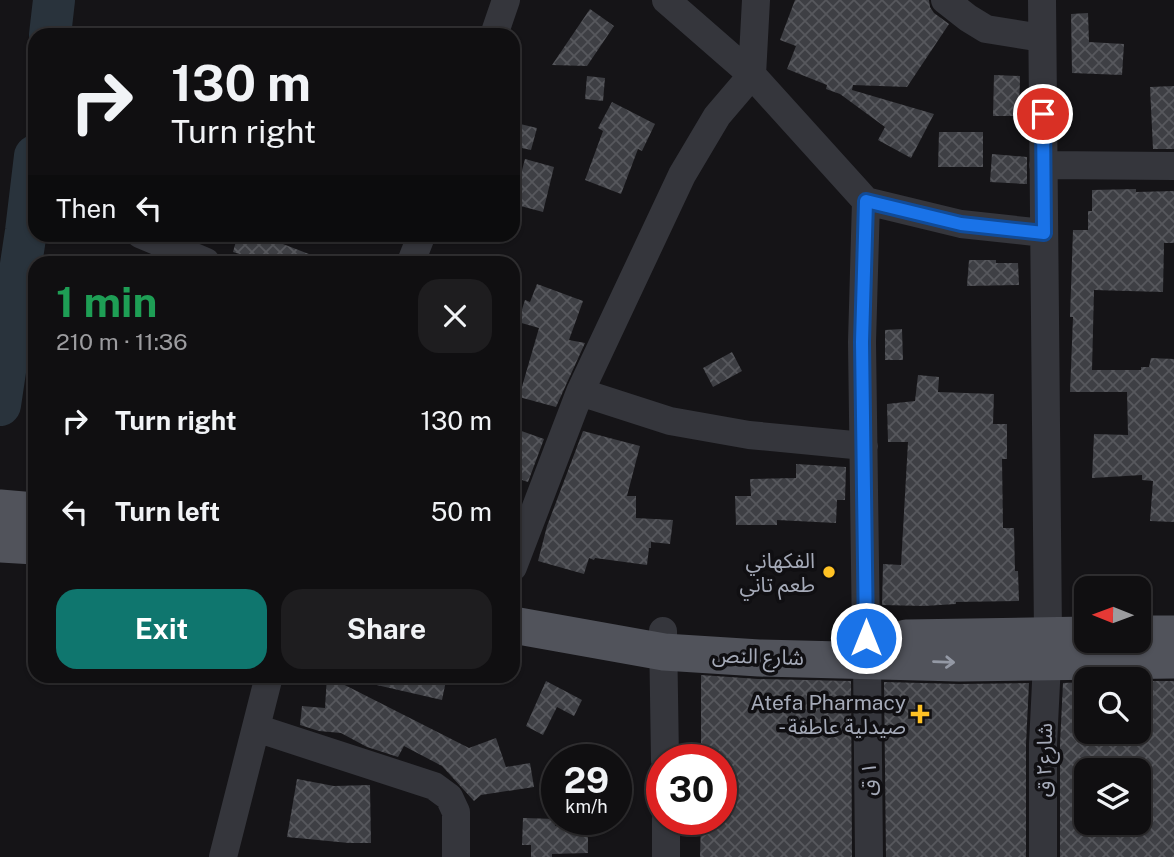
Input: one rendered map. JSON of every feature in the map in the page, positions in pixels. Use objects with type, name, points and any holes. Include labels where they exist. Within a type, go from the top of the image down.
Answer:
[{"type":"main road","name":"شارع النص","points":[[520,605],[663,641],[708,635],[759,638],[867,649],[959,663],[1048,649],[1074,640]]},
{"type":"main road","name":"شارع النص","points":[[520,626],[663,641],[759,658],[867,649]]},
{"type":"main road","points":[[1152,634],[1174,634]]},
{"type":"main road","name":"شارع النص","points":[[1048,649],[1174,660]]},
{"type":"street","points":[[496,28],[506,0]]},
{"type":"street","points":[[666,0],[752,75],[866,201],[961,224],[1044,233]]},
{"type":"street","points":[[520,549],[580,392],[682,175],[717,116],[752,75],[756,0]]},
{"type":"street","points":[[945,0],[986,29],[1042,38]]},
{"type":"street","name":"شارع٢ ق","points":[[1042,0],[1048,649],[1043,744],[1044,857]]},
{"type":"street","points":[[1043,165],[1174,166]]},
{"type":"street","name":"١ ق","points":[[866,201],[862,342],[869,857]]},
{"type":"street","points":[[159,242],[192,256]]},
{"type":"street","points":[[580,392],[670,421],[749,435],[864,446]]},
{"type":"street","points":[[663,641],[665,744]]},
{"type":"street","points":[[223,857],[267,683]]},
{"type":"street","points":[[256,728],[434,786],[449,797],[456,812],[456,857]]},
{"type":"street","points":[[666,835],[666,857]]},
{"type":"building","points":[[795,0],[929,0],[934,13],[949,24],[907,87],[853,85],[852,90],[934,114],[911,158],[878,140],[885,127],[840,94],[826,89],[827,85],[787,69],[796,46],[780,40]]},
{"type":"building","points":[[590,9],[614,26],[587,66],[552,65]]},
{"type":"building","points":[[1088,13],[1089,42],[1124,44],[1122,75],[1072,73],[1071,14]]},
{"type":"building","points":[[994,75],[1020,76],[1019,116],[993,116]]},
{"type":"building","points":[[587,76],[605,78],[603,101],[585,99]]},
{"type":"building","points":[[1174,86],[1174,149],[1153,149],[1150,87]]},
{"type":"building","points":[[612,102],[655,124],[642,151],[638,149],[621,194],[585,180],[603,131],[598,128]]},
{"type":"building","points":[[520,124],[537,128],[531,150],[520,148]]},
{"type":"building","points":[[939,132],[983,132],[983,167],[938,167]]},
{"type":"building","points":[[992,154],[1027,157],[1027,184],[990,182]]},
{"type":"building","points":[[525,159],[554,167],[543,212],[520,206],[520,178]]},
{"type":"building","points":[[1136,189],[1136,192],[1174,191],[1174,243],[1164,243],[1163,292],[1094,290],[1092,370],[1141,370],[1141,367],[1149,367],[1151,358],[1174,359],[1174,522],[1150,521],[1153,481],[1142,480],[1142,475],[1092,478],[1094,434],[1128,435],[1127,392],[1070,392],[1073,230],[1088,230],[1092,190]]},
{"type":"building","points":[[236,242],[278,242],[314,256],[246,256],[233,252]]},
{"type":"building","points":[[969,260],[1018,263],[1019,285],[967,286]]},
{"type":"building","points":[[537,284],[583,301],[569,340],[585,343],[556,407],[520,397],[539,328],[520,323],[525,300],[530,302]]},
{"type":"building","points":[[902,329],[903,360],[885,360],[885,330]]},
{"type":"building","points":[[732,352],[742,371],[713,387],[703,368]]},
{"type":"building","points":[[918,375],[939,377],[938,392],[994,394],[993,424],[1007,424],[1007,459],[1002,459],[1003,528],[1014,528],[1019,601],[956,602],[924,606],[882,605],[883,564],[901,565],[908,442],[888,442],[887,404],[915,401]]},
{"type":"building","points":[[520,430],[544,439],[528,482],[520,479]]},
{"type":"building","points":[[583,431],[640,446],[627,496],[636,496],[636,518],[673,520],[670,544],[651,542],[647,565],[589,558],[584,574],[538,561],[547,526]]},
{"type":"building","points":[[796,464],[846,467],[845,500],[837,500],[836,523],[777,520],[777,525],[736,525],[735,496],[751,496],[750,479],[796,478]]},
{"type":"building","points":[[701,675],[851,681],[852,857],[700,857],[701,835],[737,835],[737,744],[701,744]]},
{"type":"building","points":[[546,681],[582,700],[574,716],[557,707],[543,735],[526,726]]},
{"type":"building","points":[[1151,681],[1174,681],[1174,857],[1060,857],[1063,683],[1074,683],[1074,744],[1151,744]]},
{"type":"building","points":[[884,682],[1029,683],[1026,857],[886,857]]},
{"type":"building","points":[[327,683],[341,683],[469,748],[496,738],[506,767],[530,763],[534,787],[481,795],[474,801],[442,766],[404,746],[398,757],[367,747],[341,733],[319,731],[300,725],[302,706],[325,708]]},
{"type":"building","points":[[368,683],[446,683],[442,700]]},
{"type":"building","points":[[297,779],[334,786],[370,785],[371,843],[287,837]]},
{"type":"building","points":[[523,818],[541,819],[541,835],[588,835],[588,853],[531,857],[531,845],[522,845]]},
{"type":"waterway","points":[[51,28],[54,0]]},
{"type":"waterway","points":[[0,405],[28,214]]},
{"type":"place","name":"الفكهاني طعم تاني","points":[[829,572]]},
{"type":"place","name":"Atefa Pharmacy - صيدلية عاطفة","points":[[920,714]]},
{"type":"route","points":[[866,638],[862,342],[866,201],[961,224],[1044,233],[1043,114]]}]
